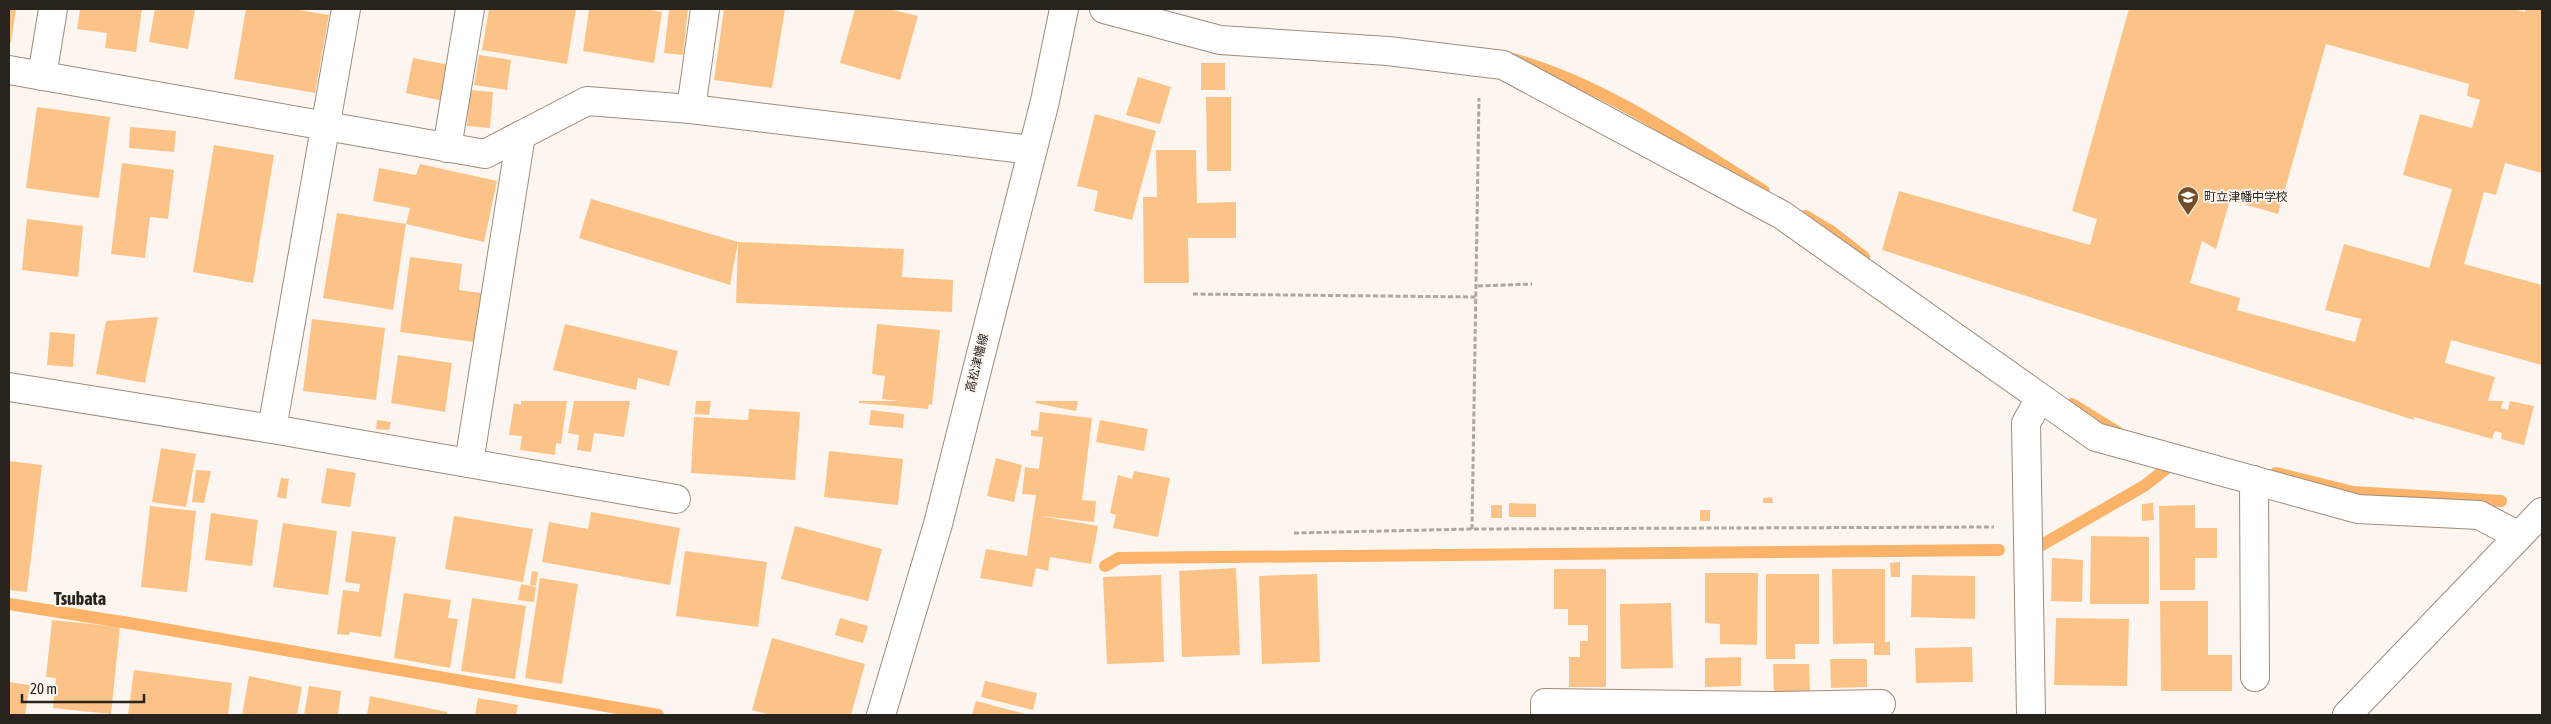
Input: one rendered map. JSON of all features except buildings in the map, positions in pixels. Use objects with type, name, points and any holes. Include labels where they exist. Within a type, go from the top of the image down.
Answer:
[{"type":"street","points":[[42,76],[53,9]]},
{"type":"street","points":[[272,429],[346,9]]},
{"type":"street","points":[[448,148],[470,9]]},
{"type":"street","points":[[691,110],[705,9]]},
{"type":"street","name":"高松津幡線","points":[[881,715],[938,524],[1031,150],[1045,101],[1064,9]]},
{"type":"street","points":[[1104,9],[1220,40],[1388,51],[1503,65],[1782,215],[2096,437],[2358,509],[2479,515],[2519,536]]},
{"type":"street","points":[[9,70],[485,154],[588,101],[691,110],[1031,150]]},
{"type":"street","points":[[469,463],[521,135]]},
{"type":"street","points":[[9,387],[272,429],[676,499]]},
{"type":"street","points":[[2030,715],[2026,422],[2040,398]]},
{"type":"street","points":[[2254,480],[2255,677]]},
{"type":"street","points":[[2346,715],[2542,512]]},
{"type":"street","points":[[1545,715],[1545,703],[1774,711],[1881,704]]},
{"type":"path","points":[[1472,529],[1478,297],[1480,62]]},
{"type":"path","points":[[1478,284],[1532,284]]},
{"type":"path","points":[[1193,294],[1478,297]]},
{"type":"path","points":[[1294,532],[1472,529],[2028,526]]},
{"type":"waterway","points":[[1513,59],[1547,70],[1612,99],[1674,134],[1764,191]]},
{"type":"waterway","points":[[1805,216],[1832,232],[1864,257]]},
{"type":"waterway","points":[[2072,404],[2119,433]]},
{"type":"waterway","points":[[2040,546],[2144,486],[2167,468]]},
{"type":"waterway","points":[[2276,473],[2353,492],[2501,501]]},
{"type":"waterway","points":[[1105,566],[1119,558],[1999,550]]},
{"type":"waterway","points":[[9,604],[141,625],[658,715]]},
{"type":"place","name":"町立津幡中学校","points":[[2188,216]]},
{"type":"district","name":"Tsubata","points":[[80,599]]}]
